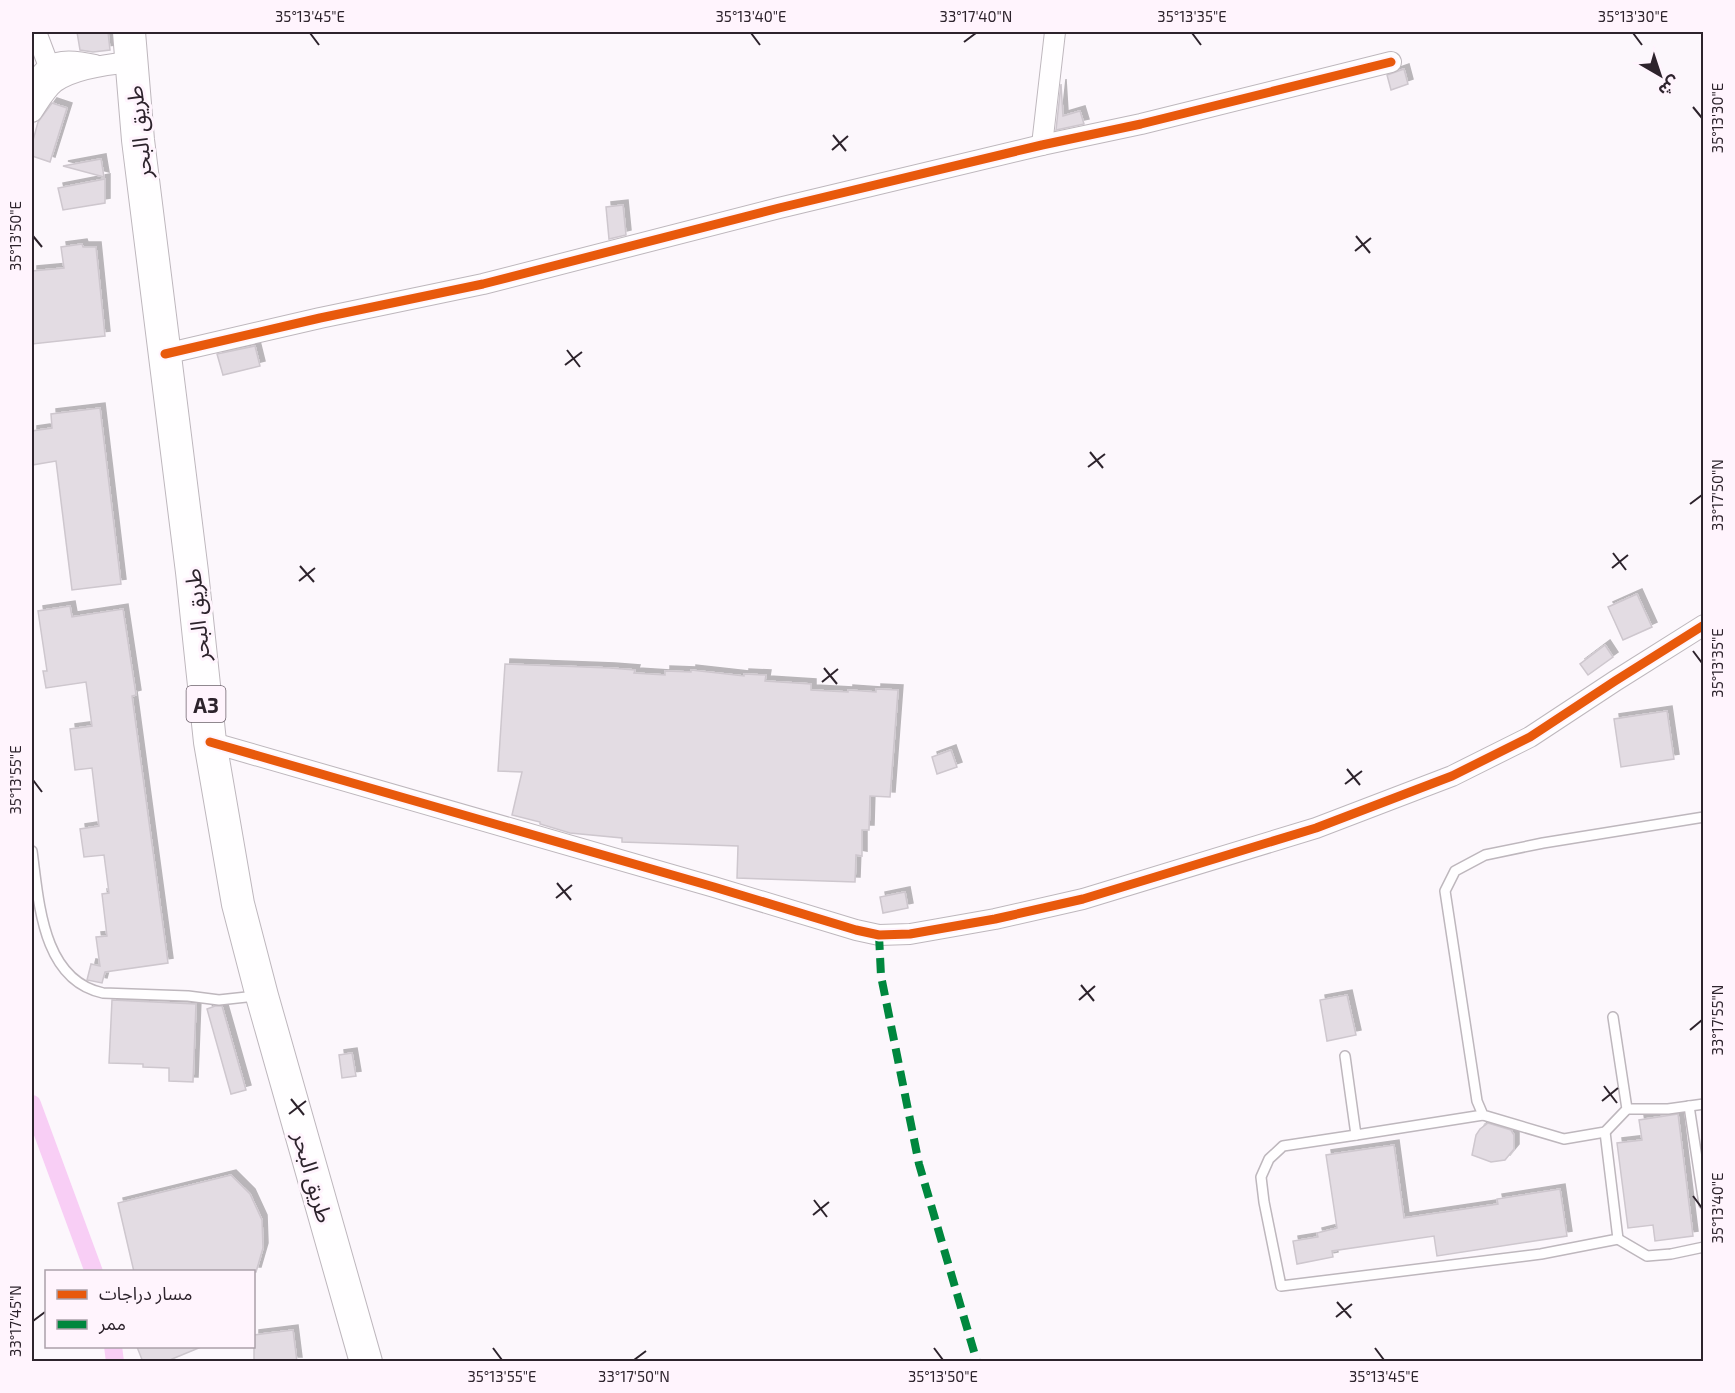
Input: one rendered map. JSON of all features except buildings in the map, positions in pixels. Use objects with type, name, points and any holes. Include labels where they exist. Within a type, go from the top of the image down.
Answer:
[{"type":"highway","name":"طريق البحر","points":[[130,47],[138,140],[192,572],[210,742],[238,904],[366,1362]]},
{"type":"street","points":[[36,32],[52,74]]},
{"type":"street","points":[[1042,145],[1054,32]]},
{"type":"street","points":[[32,112],[52,74],[62,61],[79,61],[98,65],[130,47]]},
{"type":"street","points":[[165,354],[320,318],[483,284],[779,208],[1042,145],[1141,124],[1391,62]]},
{"type":"street","points":[[32,89],[37,76],[52,74]]},
{"type":"street","points":[[210,742],[714,886],[856,930],[879,935],[910,934],[995,919],[1094,896],[1316,828],[1452,776],[1530,738],[1704,625]]},
{"type":"lane","points":[[1484,1115],[1477,1101],[1445,891],[1455,871],[1485,855],[1543,843],[1704,817]]},
{"type":"lane","points":[[32,851],[47,937],[55,958],[66,973],[90,990],[103,993],[188,996],[219,1000],[262,996]]},
{"type":"lane","points":[[1612,1017],[1627,1109]]},
{"type":"lane","points":[[1345,1056],[1356,1135]]},
{"type":"lane","points":[[1704,1104],[1656,1109],[1627,1109],[1605,1132],[1564,1139],[1484,1115],[1283,1146],[1269,1159],[1261,1177],[1281,1286],[1541,1254],[1618,1239],[1647,1256],[1704,1247]]},
{"type":"lane","points":[[1689,1106],[1704,1204]]},
{"type":"lane","points":[[1605,1132],[1618,1239]]},
{"type":"waterway","points":[[32,1104],[93,1270]]},
{"type":"waterway","points":[[113,1348],[115,1362]]},
{"type":"marked path","points":[[879,935],[881,976],[919,1164],[977,1362]]},
{"type":"cycle path","points":[[165,354],[320,318],[483,284],[779,208],[1042,145],[1141,124],[1391,62]]},
{"type":"cycle path","points":[[210,742],[856,930],[879,935],[910,934],[995,919],[1083,899],[1316,828],[1452,776],[1530,737],[1704,625]]}]
